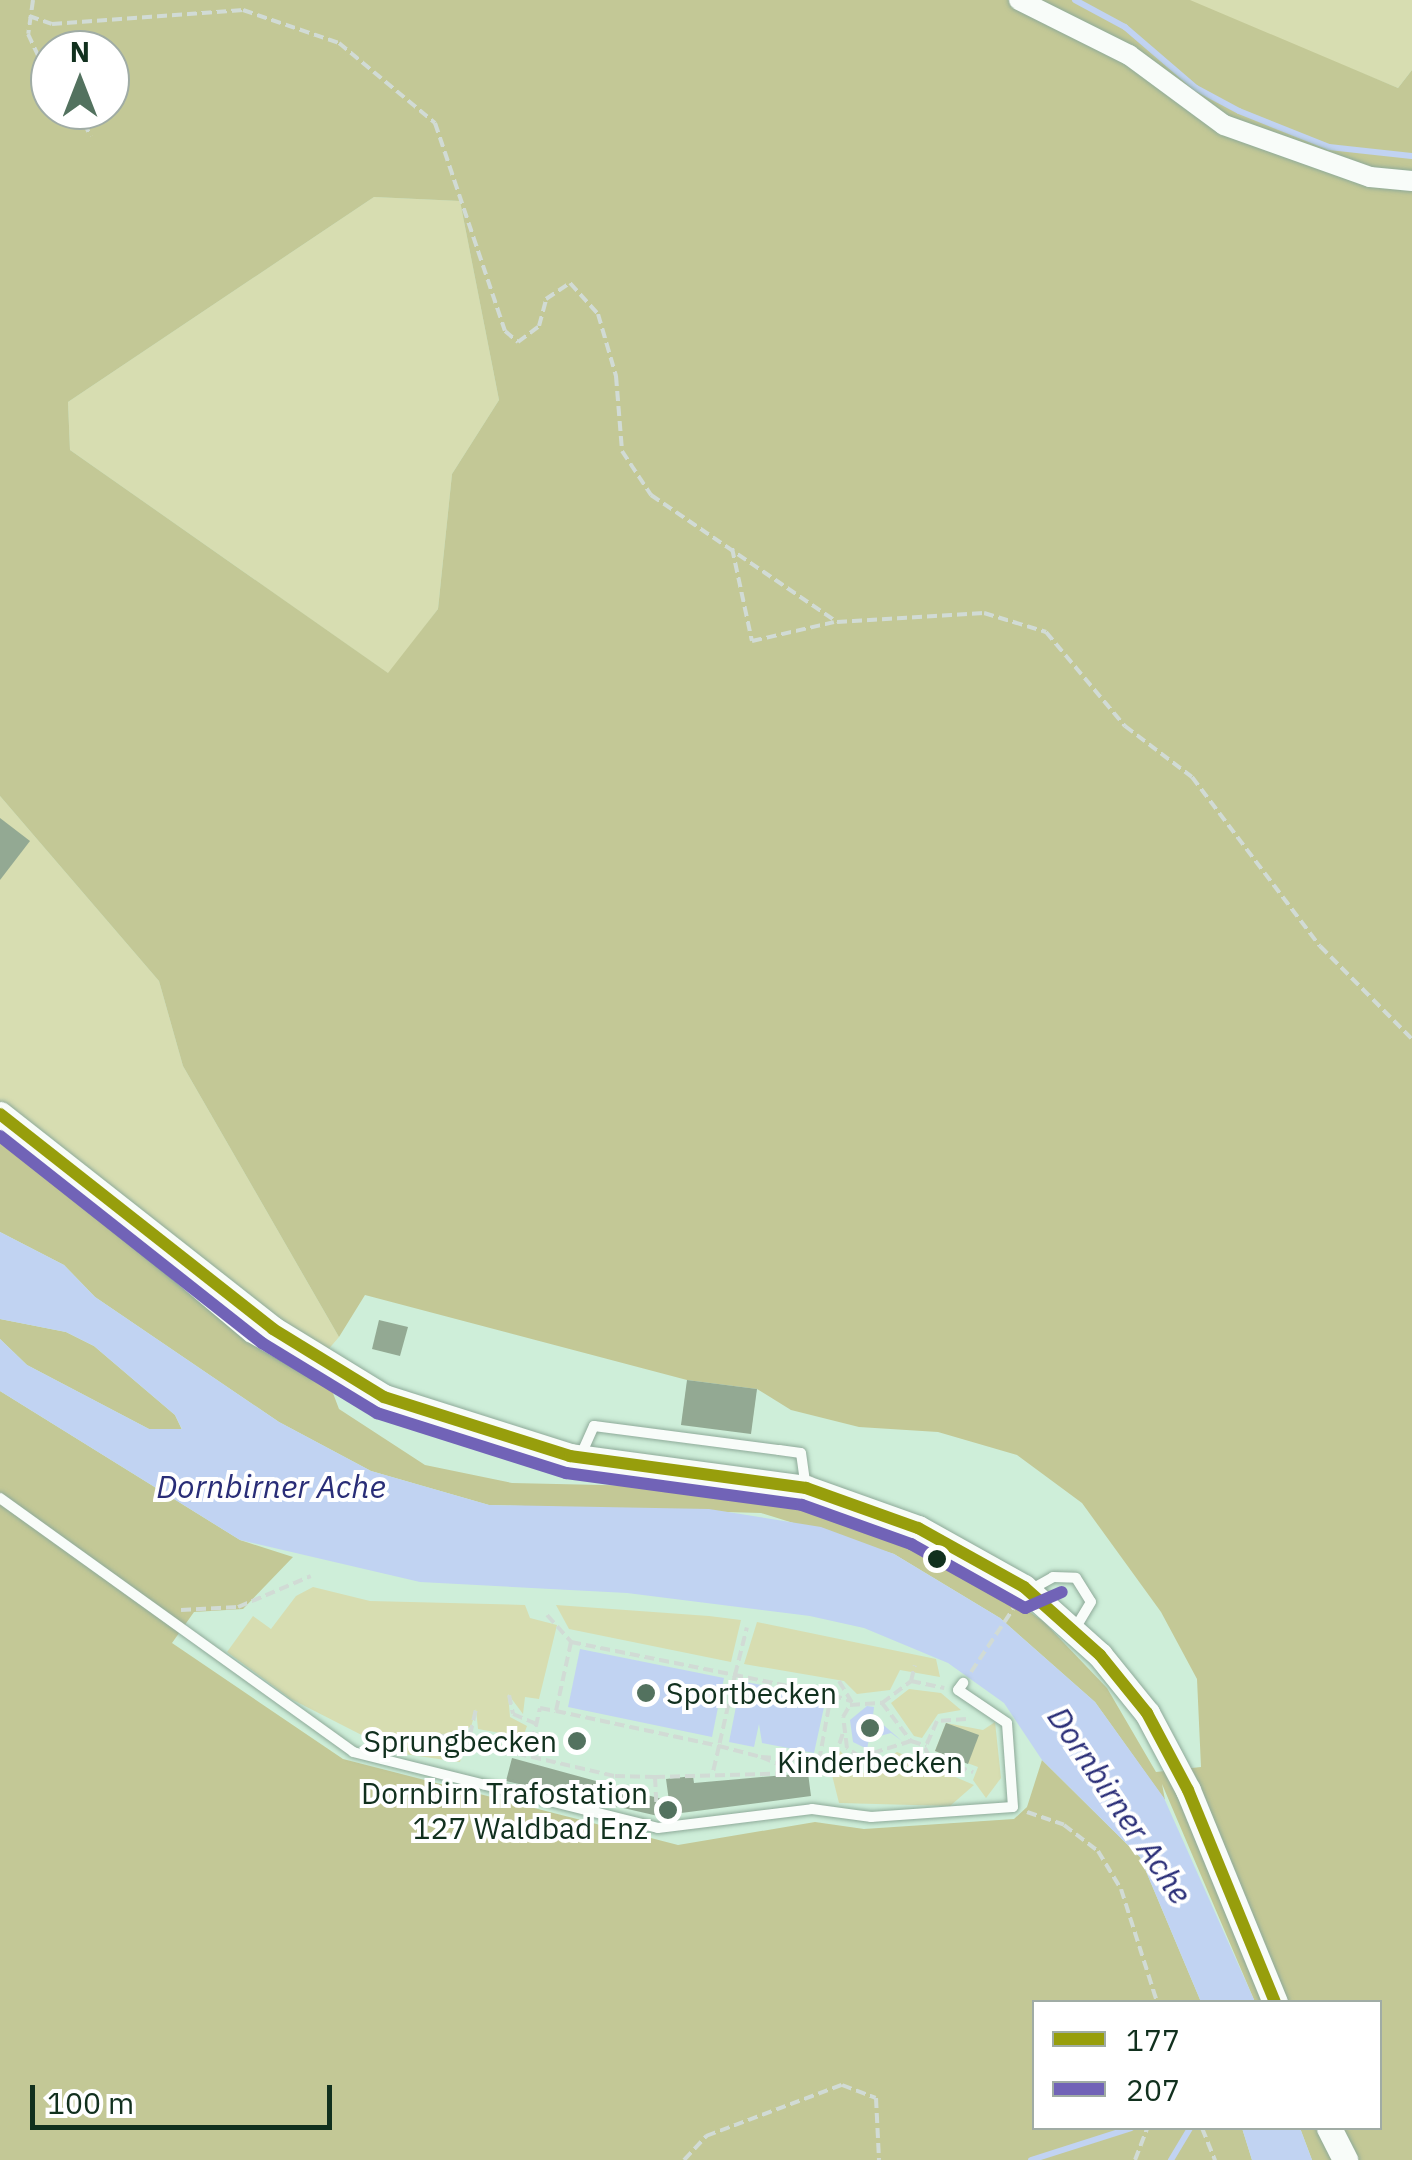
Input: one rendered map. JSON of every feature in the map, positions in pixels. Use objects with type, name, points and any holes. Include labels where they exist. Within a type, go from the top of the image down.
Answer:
[{"type":"street","points":[[1020,0],[1129,55],[1224,125],[1370,177],[1412,181]]},
{"type":"street","points":[[0,1114],[324,1366],[448,1421],[580,1458],[806,1488],[918,1528],[1021,1600],[1075,1630],[1147,1713],[1188,1790],[1274,2000]]},
{"type":"street","points":[[1330,2130],[1345,2160]]},
{"type":"lane","points":[[0,1128],[249,1337],[314,1374],[324,1366]]},
{"type":"lane","points":[[580,1458],[594,1426],[779,1450],[800,1453],[806,1488]]},
{"type":"lane","points":[[0,1498],[353,1752],[658,1828],[812,1809],[871,1817],[1014,1807],[1006,1723],[958,1690],[963,1684]]},
{"type":"lane","points":[[1021,1600],[1053,1578],[1076,1578],[1091,1602],[1075,1630]]},
{"type":"path","points":[[31,30],[34,0]]},
{"type":"path","points":[[30,16],[52,24],[244,10],[339,43],[435,123],[505,330],[518,342],[538,326],[546,299],[570,283],[598,314],[616,376],[622,451],[651,496],[837,622]]},
{"type":"path","points":[[87,130],[90,136]]},
{"type":"path","points":[[732,548],[752,642],[837,622],[984,612],[1046,632],[1125,726],[1192,777],[1320,946],[1412,1039]]},
{"type":"path","points":[[151,1610],[238,1607],[311,1576]]},
{"type":"path","points":[[963,1684],[1021,1600]]},
{"type":"path","points":[[547,1615],[571,1642],[852,1702],[882,1702],[910,1682],[915,1665]]},
{"type":"path","points":[[713,1772],[746,1627]]},
{"type":"path","points":[[556,1711],[571,1642]]},
{"type":"path","points":[[438,1736],[470,1735],[529,1756],[655,1777],[713,1772],[830,1772],[852,1702],[839,1681]]},
{"type":"path","points":[[910,1682],[942,1688]]},
{"type":"path","points":[[509,1695],[514,1714],[536,1724]]},
{"type":"path","points":[[819,1761],[831,1695]]},
{"type":"path","points":[[882,1702],[911,1741],[926,1746]]},
{"type":"path","points":[[529,1756],[540,1708],[761,1757],[834,1765]]},
{"type":"path","points":[[470,1735],[476,1710]]},
{"type":"path","points":[[966,1719],[937,1721],[926,1746],[929,1756],[973,1772]]},
{"type":"path","points":[[843,1734],[846,1748],[868,1758],[911,1741]]},
{"type":"path","points":[[761,1757],[780,1771]]},
{"type":"path","points":[[780,1771],[786,1767]]},
{"type":"path","points":[[655,1777],[658,1828]]},
{"type":"path","points":[[1014,1807],[1064,1825],[1098,1851],[1121,1889],[1156,2000]]},
{"type":"path","points":[[684,2160],[706,2136],[842,2085],[876,2098],[879,2160]]},
{"type":"path","points":[[1135,2160],[1146,2130]]},
{"type":"path","points":[[1203,2130],[1215,2160]]},
{"type":"green space","points":[[0,0],[1190,0],[1398,88],[1412,70],[1412,2160],[1312,2160],[1301,2130],[1382,2130],[1382,2000],[1254,2000],[1162,1784],[1165,1800],[1095,1702],[1000,1618],[894,1554],[761,1513],[489,1505],[371,1471],[279,1422],[95,1297],[64,1265],[0,1232],[0,1109],[320,1359],[339,1409],[425,1465],[512,1483],[735,1488],[825,1506],[976,1574],[1044,1622],[1107,1688],[1156,1772],[1201,1767],[1197,1679],[1161,1612],[1082,1503],[1017,1455],[938,1432],[859,1427],[791,1410],[757,1389],[687,1380],[365,1295],[339,1337],[183,1066],[159,981],[0,796]],"holes":[[[374,197],[460,201],[499,400],[452,474],[438,609],[388,673],[70,450],[68,402]]]},
{"type":"green space","points":[[1183,0],[1412,0],[1412,70],[1398,88]]},
{"type":"green space","points":[[374,197],[460,201],[499,400],[452,474],[438,609],[389,674],[70,450],[68,402]]},
{"type":"green space","points":[[0,796],[159,981],[183,1066],[339,1337],[320,1359],[0,1109]]},
{"type":"green space","points":[[0,1319],[66,1332],[94,1346],[175,1415],[182,1430],[149,1429],[27,1365],[0,1339]]},
{"type":"green space","points":[[0,1391],[240,1540],[293,1557],[243,1609],[194,1612],[172,1643],[343,1759],[678,1845],[815,1822],[864,1829],[1014,1819],[1027,1807],[1042,1760],[1140,1857],[1200,2000],[1032,2000],[1032,2130],[1243,2130],[1252,2160],[0,2160]]},
{"type":"green space","points":[[313,1587],[370,1601],[525,1605],[530,1618],[557,1625],[539,1699],[525,1697],[523,1714],[508,1694],[510,1717],[527,1726],[523,1737],[478,1729],[476,1709],[471,1727],[437,1736],[466,1740],[460,1762],[397,1753],[291,1699],[227,1652],[253,1616],[271,1629],[296,1596]]},
{"type":"green space","points":[[556,1605],[741,1620],[731,1662],[569,1629]]},
{"type":"green space","points":[[757,1622],[936,1659],[940,1677],[900,1670],[890,1690],[857,1694],[844,1681],[744,1664]]},
{"type":"green space","points":[[909,1689],[941,1693],[961,1710],[938,1714],[922,1738],[914,1736],[891,1703]]},
{"type":"green space","points":[[995,1722],[1001,1778],[986,1798],[973,1780],[978,1767],[935,1751],[946,1723],[983,1730]]},
{"type":"green space","points":[[840,1751],[863,1773],[897,1752],[974,1785],[950,1806],[839,1803],[832,1775]]},
{"type":"water","name":"Dornbirner Ache","points":[[0,1232],[64,1265],[95,1297],[279,1422],[371,1471],[489,1505],[709,1509],[821,1527],[894,1554],[1000,1618],[1095,1702],[1164,1798],[1254,2000],[1200,2000],[1140,1857],[1042,1760],[1004,1703],[948,1663],[864,1628],[810,1616],[627,1593],[420,1582],[240,1540],[0,1391],[0,1339],[27,1365],[149,1429],[182,1429],[175,1415],[94,1346],[66,1332],[0,1319]]},
{"type":"water","name":"Sportbecken","points":[[580,1649],[724,1678],[712,1737],[568,1707]]},
{"type":"water","points":[[741,1681],[826,1698],[814,1753],[762,1743],[759,1724],[754,1747],[729,1742]]},
{"type":"water","name":"Kinderbecken","points":[[867,1706],[874,1707],[873,1716],[902,1741],[891,1733],[869,1739],[867,1749],[853,1742],[850,1720]]},
{"type":"water","points":[[1243,2130],[1301,2130],[1312,2160],[1252,2160]]},
{"type":"building","points":[[0,818],[30,841],[0,880]]},
{"type":"building","points":[[379,1320],[408,1327],[400,1356],[372,1349]]},
{"type":"building","points":[[687,1380],[757,1389],[751,1434],[681,1425]]},
{"type":"building","points":[[946,1723],[979,1735],[968,1764],[935,1751]]},
{"type":"building","points":[[512,1758],[669,1801],[666,1779],[693,1776],[694,1783],[808,1773],[811,1796],[658,1816],[506,1781]]},
{"type":"waterway","points":[[1075,0],[1125,27],[1196,88],[1239,111],[1329,147],[1412,156]]},
{"type":"waterway","points":[[1031,2160],[1125,2130]]},
{"type":"waterway","points":[[1171,2160],[1189,2130]]},
{"type":"transit line","name":"177","points":[[0,1114],[273,1329],[384,1397],[570,1456],[806,1488],[918,1528],[1024,1587],[1100,1655],[1147,1713],[1188,1790],[1274,2000]]},
{"type":"transit line","name":"207","points":[[0,1136],[262,1343],[377,1413],[566,1473],[802,1505],[911,1544],[1025,1608],[1062,1592]]},
{"type":"place","name":"Sportbecken","points":[[646,1693]]},
{"type":"place","name":"Kinderbecken","points":[[870,1728]]},
{"type":"place","name":"Sprungbecken","points":[[577,1741]]},
{"type":"place","name":"Dornbirn Trafostation 127 Waldbad Enz","points":[[668,1810]]}]
